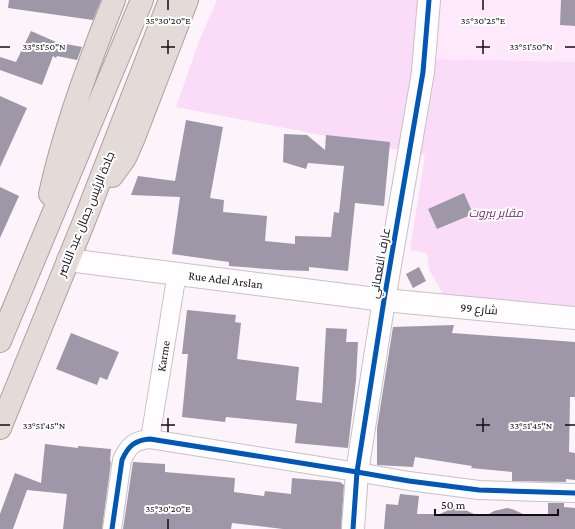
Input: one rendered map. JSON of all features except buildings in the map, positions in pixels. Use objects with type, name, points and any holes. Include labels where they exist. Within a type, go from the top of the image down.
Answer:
[{"type":"highway","points":[[37,254],[60,152],[96,44],[114,0]]},
{"type":"highway","points":[[0,341],[142,0]]},
{"type":"highway","name":"جادة الرئيس جمال عبد الناصر","points":[[0,428],[83,224],[170,0]]},
{"type":"highway","points":[[83,224],[125,158],[187,0]]},
{"type":"street","name":"عارف النعماني","points":[[353,529],[356,472],[423,72],[429,0]]},
{"type":"street","name":"Rue Adel Arslan","points":[[68,260],[384,300]]},
{"type":"street","name":"Karme","points":[[150,438],[177,273]]},
{"type":"street","name":"شارع 99","points":[[384,300],[575,318]]},
{"type":"street","points":[[112,529],[122,460],[125,452],[129,446],[140,439],[150,438],[410,481],[479,490],[575,493]]},
{"type":"shaded area","points":[[436,0],[575,0],[575,62],[434,59]]},
{"type":"green space","name":"مقابر بيروت","points":[[217,0],[436,0],[434,59],[575,62],[575,309],[447,300],[429,270],[427,253],[410,250],[425,155],[176,107],[199,41]]},
{"type":"cycle path","points":[[353,529],[357,472],[384,300],[423,72],[429,0]]},
{"type":"cycle path","points":[[112,529],[122,460],[130,447],[136,442],[150,439],[409,481],[479,490],[575,493]]}]
